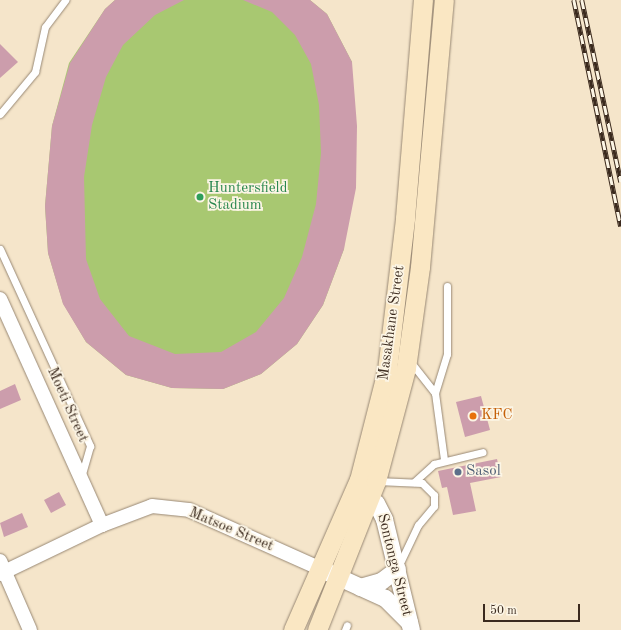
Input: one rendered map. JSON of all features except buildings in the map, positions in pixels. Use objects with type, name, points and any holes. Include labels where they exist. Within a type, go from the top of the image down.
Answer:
[{"type":"main road","name":"Masakhane Street","points":[[317,630],[338,579],[362,495],[371,441],[399,356],[422,0]]},
{"type":"main road","name":"Masakhane Street","points":[[293,630],[321,570],[362,495],[376,481],[399,356],[420,267],[444,0]]},
{"type":"street","name":"Moeti Street","points":[[0,299],[102,524]]},
{"type":"street","name":"Sontonga Street","points":[[362,495],[376,503],[384,518],[410,626]]},
{"type":"street","name":"Matsoe Street","points":[[2,569],[102,524],[152,506],[189,510],[338,579],[385,598],[410,626]]},
{"type":"street","points":[[2,569],[30,630]]},
{"type":"street","points":[[360,587],[381,581],[397,569]]},
{"type":"lane","points":[[0,114],[35,72],[45,27],[65,0]]},
{"type":"lane","points":[[0,249],[90,446],[80,476]]},
{"type":"lane","points":[[444,460],[435,393],[447,354],[447,286]]},
{"type":"lane","points":[[399,356],[435,393]]},
{"type":"lane","points":[[414,482],[425,470],[444,460],[483,452]]},
{"type":"lane","points":[[376,481],[414,482],[426,484],[434,494],[434,506],[418,525],[397,569]]},
{"type":"green space","name":"Huntersfield Stadium","points":[[115,0],[310,0],[327,14],[352,62],[344,249],[323,305],[297,344],[261,374],[223,389],[172,388],[126,375],[86,342],[63,303],[48,253],[45,206],[52,126],[69,63],[105,9]]},
{"type":"railway","points":[[574,0],[621,226]]},
{"type":"railway","points":[[582,0],[621,182]]},
{"type":"place","name":"Huntersfield Stadium","points":[[200,197]]},
{"type":"place","name":"KFC","points":[[473,416]]},
{"type":"place","name":"Sasol","points":[[458,472]]}]
